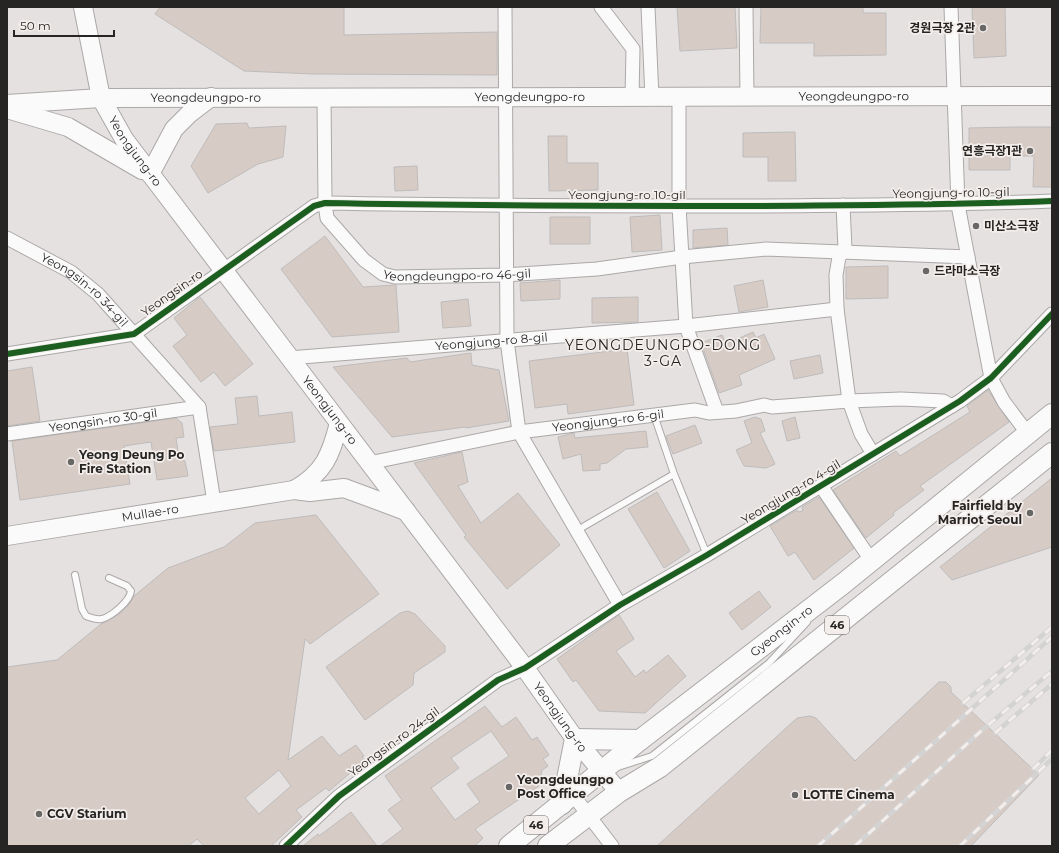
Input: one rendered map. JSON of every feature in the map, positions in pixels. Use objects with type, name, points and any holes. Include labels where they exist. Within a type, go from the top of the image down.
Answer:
[{"type":"main road","name":"Yeongjung-ro","points":[[83,7],[101,98],[124,139],[525,668],[575,739],[619,792]]},
{"type":"main road","name":"Yeongdeungpo-ro","points":[[7,104],[101,98],[747,98],[1052,96]]},
{"type":"main road","points":[[7,109],[68,127],[150,174],[174,129],[190,113],[211,98]]},
{"type":"main road","name":"Gyeongin-ro","points":[[509,846],[640,740],[844,583],[1052,414]]},
{"type":"main road","name":"Mullae-ro","points":[[294,490],[307,482],[325,463],[334,442],[339,423]]},
{"type":"main road","name":"46","points":[[548,846],[619,792],[660,767],[1052,453]]},
{"type":"main road","name":"Mullae-ro","points":[[7,536],[294,490],[310,492],[344,488],[406,511]]},
{"type":"main road","points":[[567,800],[575,739],[640,740]]},
{"type":"street","points":[[504,7],[505,275],[507,340],[519,432],[620,605]]},
{"type":"street","points":[[601,7],[633,49],[632,98]]},
{"type":"street","points":[[648,7],[652,98]]},
{"type":"street","points":[[746,7],[747,98]]},
{"type":"street","points":[[951,7],[958,205],[991,378],[1004,402],[1028,434]]},
{"type":"street","name":"Yeongdeungpo-ro 46-gil","points":[[324,98],[325,202],[327,218],[364,260],[383,274],[395,277],[505,275],[597,269],[682,257],[766,249],[968,257]]},
{"type":"street","points":[[679,98],[679,206],[686,326],[717,412]]},
{"type":"street","name":"Yeongjung-ro 10-gil","points":[[223,270],[314,206],[325,202],[505,206],[843,206],[958,205],[1052,201]]},
{"type":"street","points":[[843,206],[845,249],[839,257],[836,275],[837,310],[849,401],[861,434],[873,454]]},
{"type":"street","name":"Yeongsin-ro 34-gil","points":[[7,238],[71,272],[98,294],[199,407]]},
{"type":"street","name":"Yeongsin-ro","points":[[134,334],[223,270]]},
{"type":"street","name":"Yeongjung-ro 8-gil","points":[[289,358],[686,326],[837,310]]},
{"type":"street","name":"Yeongjung-ro 4-gil","points":[[525,668],[620,605],[707,555],[952,406],[991,378],[1052,314]]},
{"type":"street","points":[[7,354],[134,334]]},
{"type":"street","name":"Yeongjung-ro 6-gil","points":[[369,462],[519,432],[695,410],[717,412],[764,405],[772,407],[849,401],[901,399],[943,401],[952,406]]},
{"type":"street","points":[[199,407],[214,502]]},
{"type":"street","name":"Yeongsin-ro 30-gil","points":[[7,434],[199,407]]},
{"type":"street","points":[[821,486],[871,560]]},
{"type":"street","name":"Yeongsin-ro 24-gil","points":[[286,846],[338,796],[498,680],[525,668]]},
{"type":"street","points":[[567,800],[589,816],[612,846]]},
{"type":"lane","points":[[654,415],[674,474],[707,555]]},
{"type":"lane","points":[[576,531],[674,474]]},
{"type":"lane","points":[[75,575],[82,609],[86,616],[91,618],[104,618],[126,602],[130,597],[131,590],[127,586],[109,578]]},
{"type":"lane","points":[[602,772],[652,756],[769,663],[844,583]]},
{"type":"building","points":[[160,7],[344,7],[344,35],[497,32],[497,75],[313,74],[244,71],[155,14]]},
{"type":"building","points":[[677,7],[735,7],[737,48],[680,51]]},
{"type":"building","points":[[761,7],[863,7],[863,13],[886,13],[886,55],[814,56],[814,43],[760,43]]},
{"type":"building","points":[[972,7],[1005,7],[1006,56],[974,58]]},
{"type":"building","points":[[247,123],[249,128],[286,126],[283,157],[258,164],[208,193],[191,166],[216,124]]},
{"type":"building","points":[[1052,127],[1052,187],[1033,187],[1034,156],[1010,156],[1010,170],[969,170],[969,128]]},
{"type":"building","points":[[795,132],[796,181],[768,181],[768,157],[743,157],[743,133]]},
{"type":"building","points":[[548,136],[567,136],[567,163],[598,163],[598,190],[549,191]]},
{"type":"building","points":[[417,166],[418,190],[395,191],[394,167]]},
{"type":"building","points":[[660,215],[662,250],[632,252],[630,217]]},
{"type":"building","points":[[550,217],[590,217],[590,244],[550,244]]},
{"type":"building","points":[[727,228],[728,245],[693,248],[693,230]]},
{"type":"building","points":[[325,236],[363,287],[396,285],[399,332],[332,337],[281,269]]},
{"type":"building","points":[[888,266],[888,298],[846,299],[846,267]]},
{"type":"building","points":[[560,280],[560,299],[521,301],[520,283]]},
{"type":"building","points":[[763,280],[768,307],[739,312],[734,286]]},
{"type":"building","points":[[200,297],[253,364],[225,386],[214,372],[201,382],[173,346],[187,335],[174,318]]},
{"type":"building","points":[[638,297],[638,322],[592,323],[592,298]]},
{"type":"building","points":[[468,299],[471,326],[443,328],[441,302]]},
{"type":"building","points":[[753,332],[756,338],[764,334],[775,359],[739,375],[742,385],[719,393],[701,343],[722,335],[726,344]]},
{"type":"building","points":[[627,349],[634,405],[568,414],[567,404],[535,408],[529,361]]},
{"type":"building","points":[[471,353],[472,365],[499,370],[509,421],[392,437],[333,367],[407,358],[410,362]]},
{"type":"building","points":[[820,355],[823,373],[794,379],[790,361]]},
{"type":"building","points":[[32,367],[40,421],[7,426],[7,371]]},
{"type":"building","points":[[988,390],[1009,422],[920,486],[924,490],[893,513],[894,515],[866,538],[833,490],[896,451],[900,456],[970,412],[967,406]]},
{"type":"building","points":[[257,396],[259,416],[292,412],[295,442],[214,451],[210,427],[238,424],[235,398]]},
{"type":"building","points":[[755,417],[761,419],[765,431],[760,433],[775,464],[766,468],[744,466],[736,450],[752,443],[744,421]]},
{"type":"building","points":[[795,417],[800,438],[787,441],[782,421]]},
{"type":"building","name":"Yeong Deung Po Fire Station","points":[[176,418],[182,423],[184,437],[176,438],[179,458],[185,461],[188,476],[157,480],[151,442],[124,446],[130,484],[20,500],[12,441]]},
{"type":"building","points":[[695,425],[702,443],[673,454],[666,436]]},
{"type":"building","points":[[646,431],[648,447],[626,449],[607,463],[600,464],[600,470],[583,471],[581,454],[563,459],[558,437],[574,433],[575,438]]},
{"type":"building","points":[[462,452],[468,482],[458,486],[481,523],[518,493],[560,545],[507,589],[464,537],[466,535],[414,463]]},
{"type":"building","name":"Fairfield by Marriot Seoul","points":[[1052,478],[1052,547],[952,580],[940,567]]},
{"type":"building","points":[[657,492],[690,551],[664,568],[628,509]]},
{"type":"building","points":[[819,497],[854,548],[814,580],[795,552],[788,556],[770,526],[797,510],[798,512],[803,511],[802,507]]},
{"type":"building","points":[[316,515],[379,594],[310,644],[305,639],[288,760],[322,736],[339,756],[356,745],[364,756],[362,757],[367,764],[358,771],[356,768],[329,791],[326,788],[296,810],[302,817],[271,846],[204,846],[197,839],[188,846],[7,846],[7,667],[57,660],[101,624],[118,615],[128,606],[134,596],[168,568],[224,547],[255,523]],"holes":[[[279,770],[291,786],[259,814],[245,798]]]},
{"type":"building","points":[[759,591],[771,607],[742,630],[729,613]]},
{"type":"building","points":[[408,611],[415,614],[445,646],[445,652],[414,673],[413,685],[365,720],[326,667],[400,613]]},
{"type":"building","points":[[619,615],[634,639],[616,651],[635,677],[644,670],[646,673],[668,655],[686,676],[645,713],[599,711],[576,680],[573,682],[557,659]]},
{"type":"building","points":[[939,682],[946,682],[951,687],[951,692],[1039,775],[971,846],[657,846],[797,718],[810,716],[816,718],[855,761]]},
{"type":"building","points":[[485,706],[502,727],[516,717],[532,740],[537,737],[549,755],[543,759],[548,766],[542,770],[539,786],[475,829],[483,838],[475,846],[380,846],[403,829],[388,810],[402,800],[385,776]],"holes":[[[491,731],[509,756],[467,784],[480,802],[455,820],[431,788],[459,768],[451,758]]]},
{"type":"building","points":[[351,812],[377,846],[303,846],[318,834],[319,836]]},
{"type":"railway","points":[[963,703],[1052,627]]},
{"type":"railway","points":[[818,846],[1052,637]]},
{"type":"railway","points":[[855,846],[980,732],[1052,671]]},
{"type":"railway","points":[[995,733],[1052,684]]},
{"type":"railway","points":[[1033,769],[1052,750]]},
{"type":"railway","points":[[960,846],[1052,759]]},
{"type":"cycle path","points":[[7,354],[134,334],[314,206],[325,203],[756,206],[1052,201]]},
{"type":"cycle path","points":[[286,846],[339,796],[498,680],[525,668],[620,605],[707,555],[960,401],[991,378],[1052,314]]},
{"type":"place","name":"경원극장 2관","points":[[983,28]]},
{"type":"place","name":"연흥극장1관","points":[[1030,151]]},
{"type":"place","name":"미산소극장","points":[[976,226]]},
{"type":"place","name":"드라마소극장","points":[[926,271]]},
{"type":"place","name":"Yeong Deung Po Fire Station","points":[[71,462]]},
{"type":"place","name":"Fairfield by Marriot Seoul","points":[[1030,513]]},
{"type":"place","name":"Yeongdeungpo Post Office","points":[[509,787]]},
{"type":"place","name":"LOTTE Cinema","points":[[795,795]]},
{"type":"place","name":"CGV Starium","points":[[39,814]]},
{"type":"district","name":"YEONGDEUNGPO-DONG 3-GA","points":[[663,354]]}]
